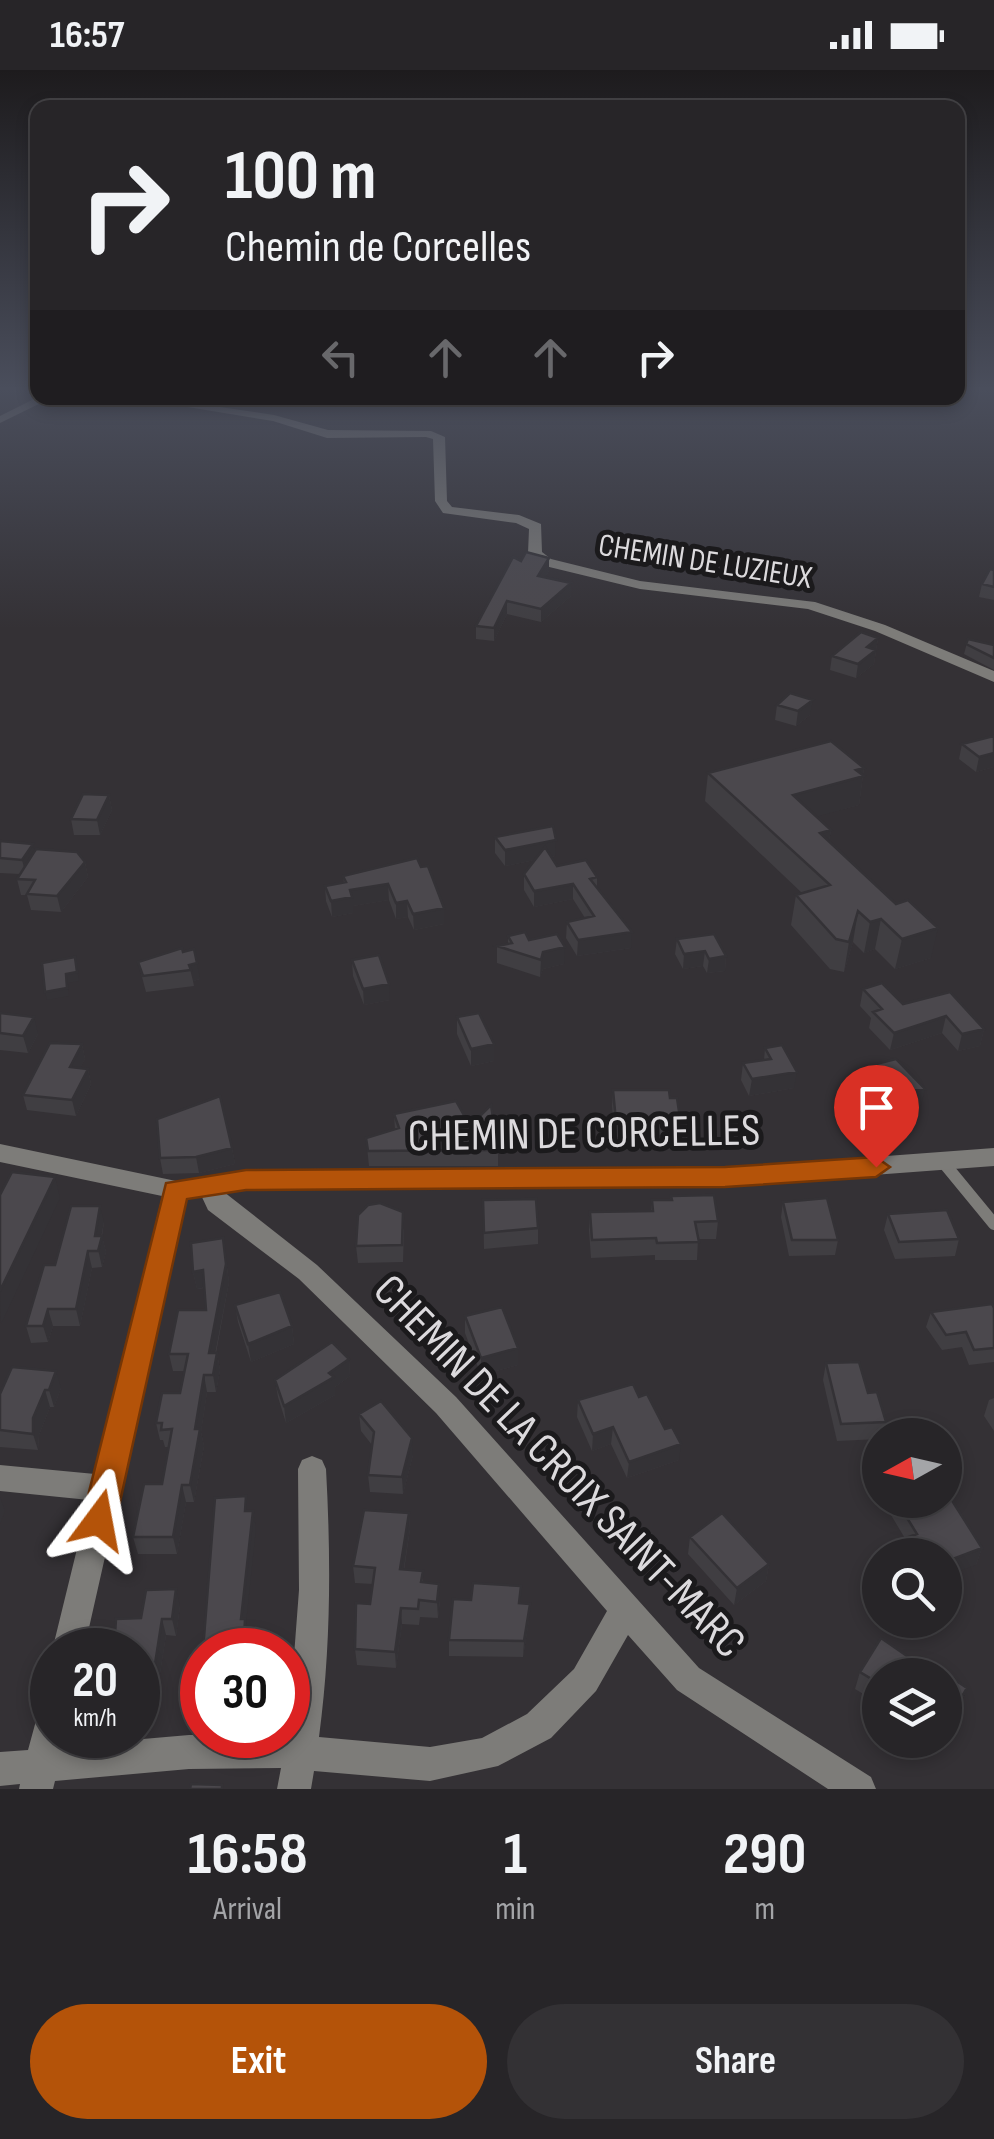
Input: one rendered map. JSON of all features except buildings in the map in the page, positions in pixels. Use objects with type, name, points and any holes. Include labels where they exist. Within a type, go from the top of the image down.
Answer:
[{"type":"street","name":"CHEMIN DE LUZIEUX","points":[[440,468],[441,501],[448,510],[519,520],[536,528],[536,553],[546,562],[640,585],[810,605],[880,628],[994,676]]},
{"type":"street","name":"CHEMIN DE CORCELLES","points":[[0,1152],[176,1190],[246,1180],[725,1177],[994,1157]]},
{"type":"street","name":"CHEMIN DE LA CROIX SAINT-MARC","points":[[210,1188],[217,1203],[308,1272],[446,1405],[688,1679],[860,1789]]},
{"type":"street","points":[[73,1628],[176,1190]]},
{"type":"street","points":[[310,1702],[318,1593],[312,1469]]},
{"type":"street","points":[[0,1478],[106,1488]]},
{"type":"street","points":[[310,1754],[430,1764],[486,1754],[538,1726],[585,1680],[626,1608]]},
{"type":"street","points":[[0,1770],[39,1778],[180,1754]]},
{"type":"street","points":[[294,1789],[300,1758]]},
{"type":"lane","points":[[942,1162],[994,1224]]},
{"type":"route","points":[[99,1520],[176,1190],[246,1180],[725,1177],[876,1167]]}]
